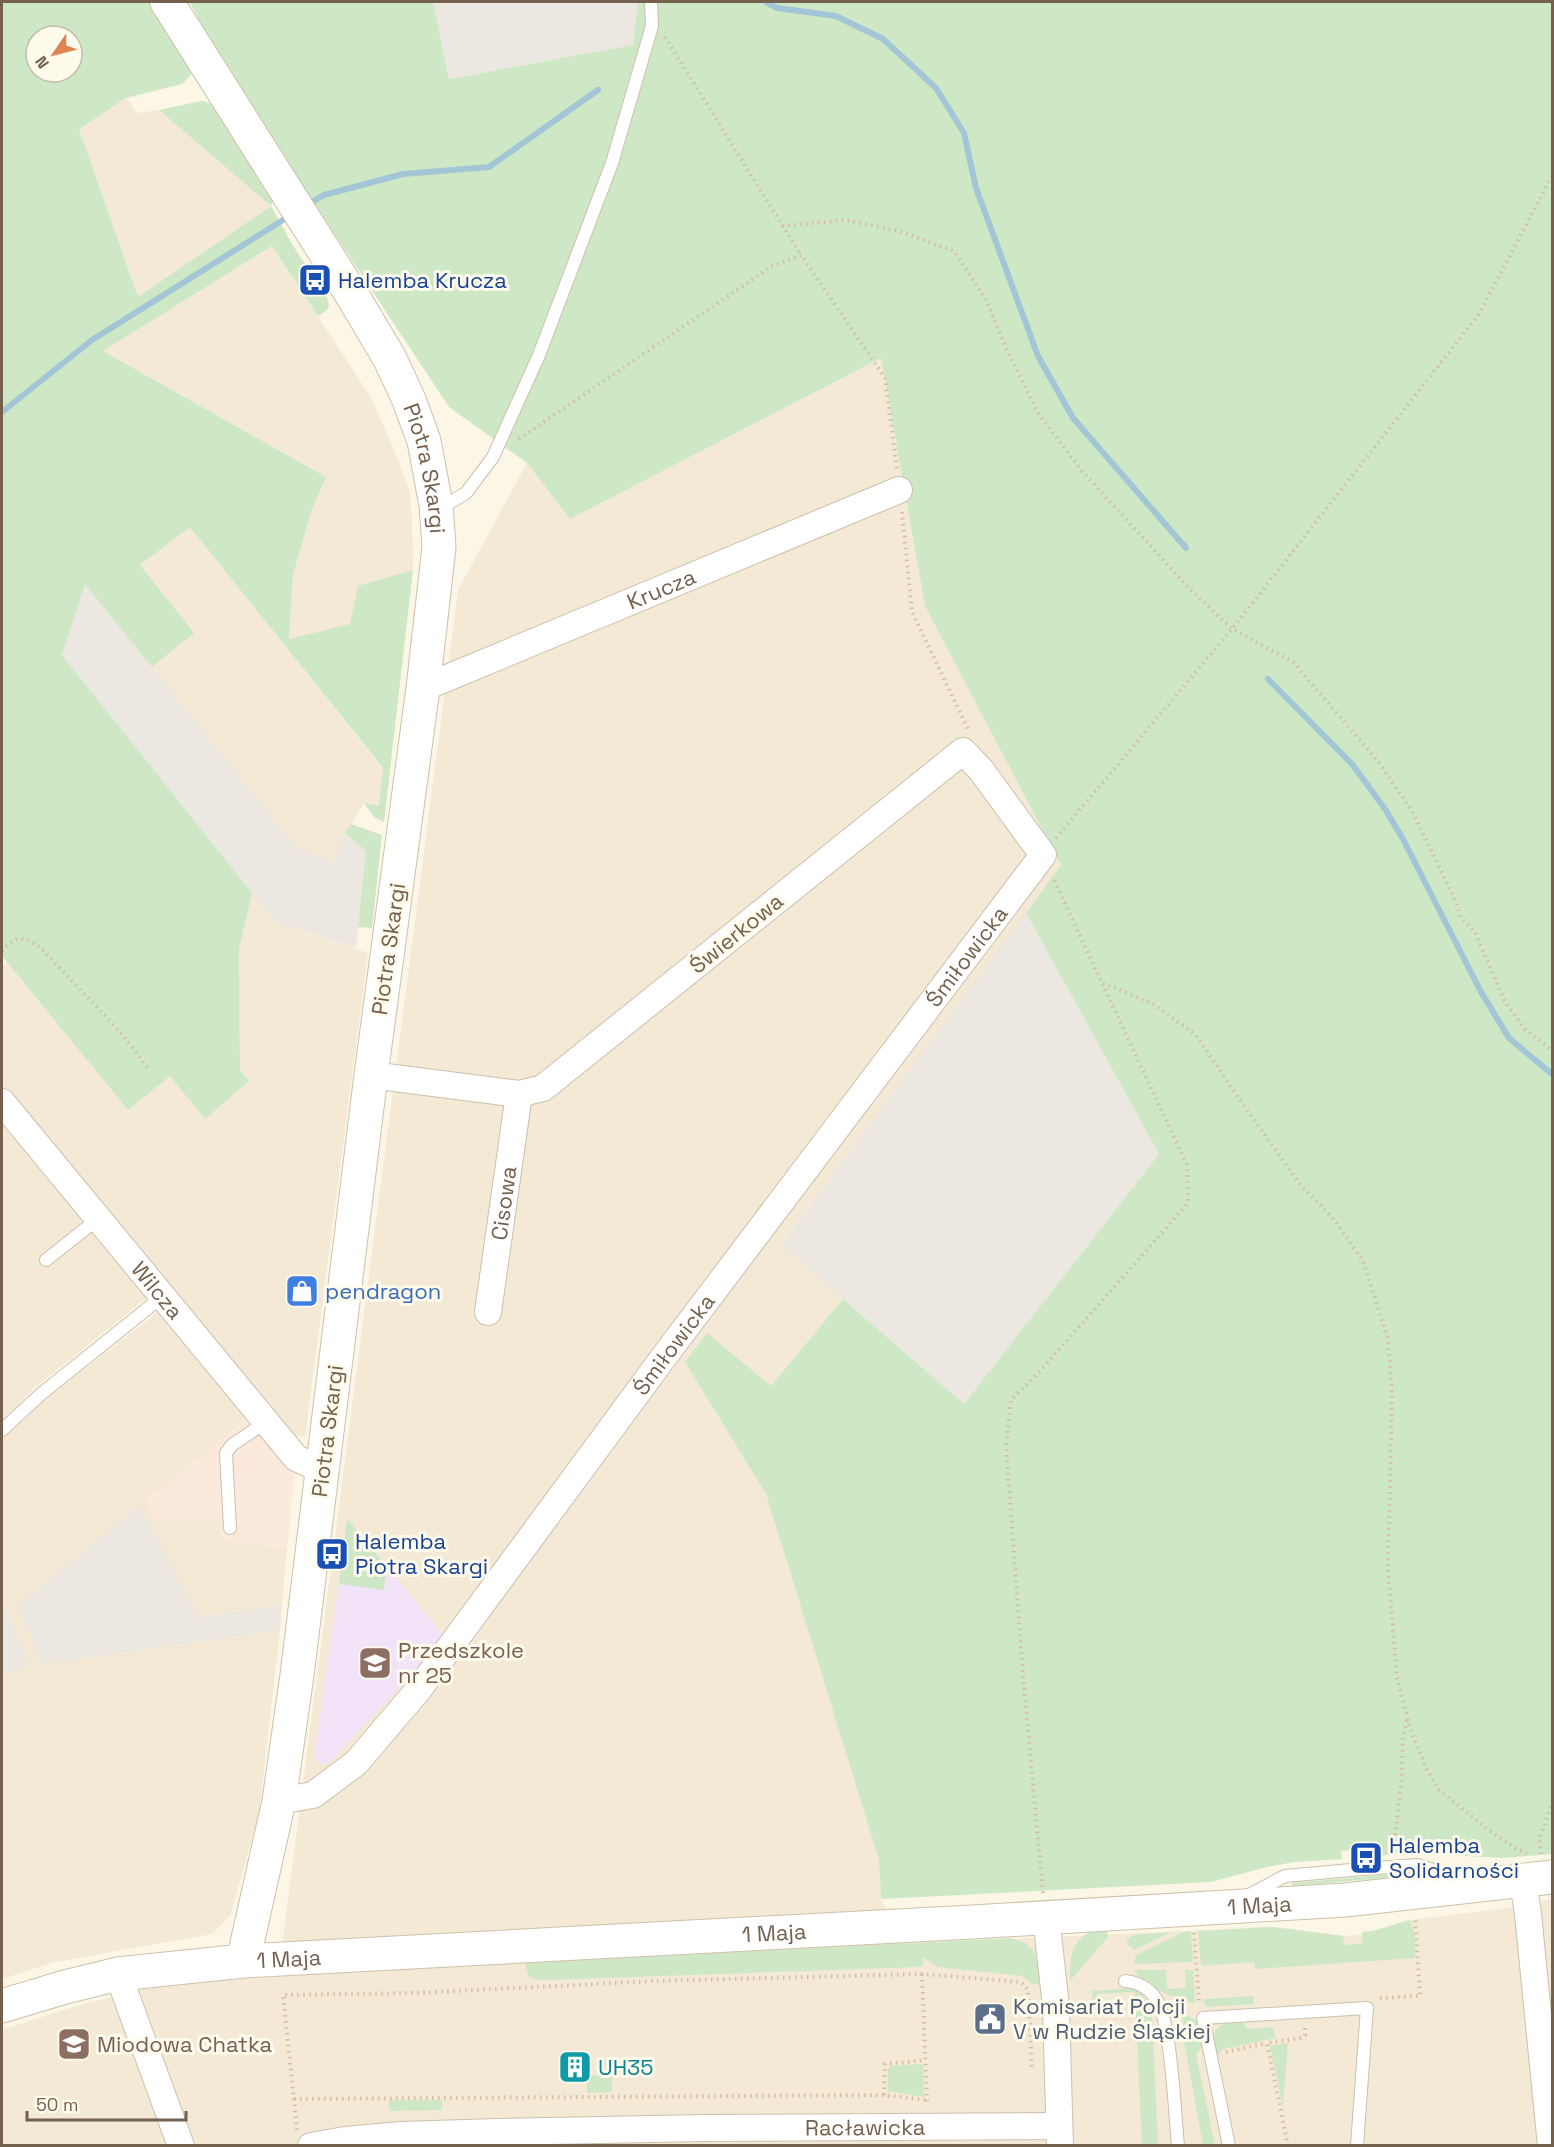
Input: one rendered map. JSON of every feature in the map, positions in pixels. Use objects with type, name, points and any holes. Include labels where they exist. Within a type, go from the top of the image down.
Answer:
[{"type":"street","name":"Piotra Skargi","points":[[167,2],[390,359],[409,400],[424,441],[436,506],[439,547],[423,688],[370,1075],[297,1675],[279,1801],[243,1961]]},
{"type":"street","name":"Krucza","points":[[423,688],[899,490]]},
{"type":"street","points":[[963,751],[981,770],[1043,855]]},
{"type":"street","name":"Świerkowa","points":[[370,1075],[519,1094],[543,1088],[963,751]]},
{"type":"street","name":"Śmiłowicka","points":[[279,1801],[313,1795],[356,1763],[419,1689],[666,1354],[1043,855]]},
{"type":"street","name":"Cisowa","points":[[488,1311],[519,1094]]},
{"type":"street","name":"Wilcza","points":[[2,1102],[296,1458],[309,1464],[322,1465]]},
{"type":"street","points":[[1538,1879],[1528,1914],[1551,2145]]},
{"type":"street","name":"1 Maja","points":[[2,2006],[118,1974],[243,1961],[1345,1900],[1538,1879]]},
{"type":"street","points":[[1046,1917],[1056,2007],[1060,2136]]},
{"type":"street","points":[[118,1974],[181,2145]]},
{"type":"street","name":"Racławicka","points":[[304,2140],[345,2140],[401,2135],[704,2128],[1060,2136]]},
{"type":"lane","points":[[436,506],[451,502],[466,493],[493,457],[539,355],[612,163],[652,26],[651,2]]},
{"type":"lane","points":[[46,1260],[99,1218]]},
{"type":"lane","points":[[2,1430],[41,1394],[163,1296]]},
{"type":"lane","points":[[230,1528],[226,1454],[232,1445],[266,1422]]},
{"type":"lane","points":[[1125,1981],[1136,1982],[1152,1994],[1165,2019],[1178,2145]]},
{"type":"lane","points":[[1229,2145],[1203,2018],[1367,2008],[1357,2145]]},
{"type":"path","points":[[652,16],[782,226],[885,378],[912,612],[973,740],[963,751]]},
{"type":"path","points":[[1046,1917],[1023,1675],[1006,1446],[1011,1400],[1041,1370],[1188,1203],[1187,1165],[1043,855],[1232,629],[1479,315],[1552,176]]},
{"type":"path","points":[[782,226],[846,220],[898,231],[954,251],[987,301],[1005,346],[1038,412],[1082,471],[1188,587],[1232,629],[1293,662],[1377,760],[1412,811],[1456,902],[1461,918],[1475,932],[1505,1002],[1524,1029],[1552,1050]]},
{"type":"path","points":[[493,457],[772,266],[801,255]]},
{"type":"path","points":[[2,951],[10,941],[16,938],[32,942],[42,949],[122,1034],[148,1068]]},
{"type":"path","points":[[1102,982],[1153,1004],[1196,1035],[1302,1187],[1332,1217],[1364,1261],[1388,1339],[1392,1406],[1388,1570],[1397,1677],[1408,1717],[1426,1768],[1438,1789],[1515,1848],[1542,1859],[1539,1839],[1552,1804]]},
{"type":"path","points":[[1392,1859],[1401,1785],[1402,1739],[1408,1717]]},
{"type":"path","points":[[1376,1998],[1420,1996],[1415,1914]]},
{"type":"path","points":[[1194,1929],[1200,2010]]},
{"type":"path","points":[[922,1974],[927,2100],[940,2133]]},
{"type":"path","points":[[304,2140],[294,2099],[284,1995],[416,1993],[653,1981],[922,1974],[1021,1982],[1029,1990],[1033,2070]]},
{"type":"path","points":[[1222,2053],[1300,2038],[1305,2035],[1306,2012]]},
{"type":"path","points":[[1266,2043],[1288,2145]]},
{"type":"path","points":[[884,2095],[885,2064],[925,2060]]},
{"type":"path","points":[[294,2099],[884,2095],[927,2100]]},
{"type":"shaded area","points":[[433,2],[638,2],[634,45],[449,79]]},
{"type":"shaded area","points":[[126,98],[137,113],[159,110],[271,206],[138,297],[79,129]]},
{"type":"shaded area","points":[[272,246],[370,396],[410,492],[412,522],[413,570],[359,586],[351,624],[289,639],[293,575],[311,512],[326,477],[103,351]]},
{"type":"shaded area","points":[[881,358],[925,606],[1062,866],[781,1244],[843,1299],[771,1387],[707,1334],[685,1362],[766,1494],[879,1860],[881,1899],[904,1944],[1273,1927],[1344,1936],[1362,1935],[1362,1932],[1410,1920],[1500,1909],[1552,1899],[1552,2145],[2,2145],[2,2030],[73,2007],[151,1987],[278,1976],[458,590],[527,463],[570,519]]},
{"type":"shaded area","points":[[190,527],[383,769],[379,806],[364,803],[345,833],[333,863],[297,848],[152,667],[193,633],[140,565]]},
{"type":"shaded area","points":[[85,583],[297,848],[333,863],[345,833],[366,851],[356,948],[274,921],[62,655]]},
{"type":"shaded area","points":[[252,893],[274,921],[368,953],[305,1437],[294,1436],[2,1084],[2,967],[7,962],[128,1109],[170,1076],[240,1070],[239,949]]},
{"type":"shaded area","points":[[1026,913],[1159,1154],[964,1404],[781,1245]]},
{"type":"shaded area","points":[[2,1119],[148,1297],[33,1389],[2,1421]]},
{"type":"shaded area","points":[[159,1311],[248,1418],[146,1501],[155,1519],[221,1520],[221,1540],[287,1548],[282,1605],[199,1617],[31,1635],[42,1664],[280,1630],[259,1814],[230,1916],[212,1934],[55,1962],[2,1979],[2,1674],[30,1666],[2,1600],[2,1440],[51,1395]]},
{"type":"shaded area","points":[[248,1418],[295,1470],[287,1548],[221,1540],[221,1520],[155,1519],[146,1501]]},
{"type":"shaded area","points":[[140,1506],[199,1617],[282,1605],[280,1630],[42,1664],[18,1605]]},
{"type":"shaded area","name":"Przedszkole nr 25","points":[[348,1519],[445,1637],[325,1765],[316,1761],[315,1751]]},
{"type":"shaded area","points":[[2,1600],[30,1666],[2,1674]]},
{"type":"green space","points":[[2,2],[152,2],[193,68],[191,75],[182,84],[126,98],[79,129],[138,297],[271,206],[292,244],[327,298],[329,305],[327,310],[318,316],[272,246],[103,351],[326,477],[311,512],[293,575],[289,639],[350,624],[358,586],[413,570],[384,822],[374,817],[364,803],[379,806],[383,768],[190,527],[140,565],[194,633],[152,667],[85,584],[62,655],[252,893],[239,949],[240,1070],[249,1081],[205,1119],[170,1076],[128,1110],[2,956]]},
{"type":"green space","points":[[190,2],[433,2],[449,79],[633,45],[638,2],[1552,2],[1552,1854],[1503,1858],[1413,1853],[1360,1857],[1359,1849],[1341,1851],[1342,1859],[1294,1862],[1211,1882],[881,1899],[879,1860],[766,1494],[685,1362],[707,1333],[771,1386],[843,1299],[964,1404],[1159,1154],[1026,913],[1061,865],[925,606],[881,358],[570,519],[527,463],[449,407],[216,55]]},
{"type":"green space","points":[[201,101],[215,106],[274,200],[271,206],[159,110]]},
{"type":"green space","points":[[351,824],[382,835],[372,928],[358,927],[366,851],[345,833]]},
{"type":"green space","points":[[347,1519],[386,1566],[384,1590],[339,1584]]},
{"type":"green space","points":[[1416,1872],[1419,1875],[1293,1886],[1291,1883]]},
{"type":"green space","points":[[1410,1920],[1415,1934],[1415,1958],[1255,1969],[1254,1962],[1201,1966],[1198,1931],[1273,1927],[1343,1936],[1344,1945],[1363,1943],[1362,1932]]},
{"type":"green space","points":[[1097,1929],[1107,1929],[1108,1937],[1070,1981],[1070,1964],[1077,1943],[1082,1937]]},
{"type":"green space","points":[[1191,1931],[1193,1962],[1134,1964],[1136,1955],[1183,1932]]},
{"type":"green space","points":[[1171,1932],[1134,1950],[1132,1946],[1128,1946],[1127,1940],[1133,1935]]},
{"type":"green space","points":[[1011,1938],[1027,1945],[1036,1954],[1042,1984],[1032,1984],[1022,1976],[937,1967],[925,1958],[923,1958],[923,1965],[918,1967],[548,1980],[531,1978],[526,1963]]},
{"type":"green space","points":[[1185,1969],[1193,1971],[1195,2003],[1178,1999],[1161,1991],[1145,1982],[1134,1970],[1166,1970],[1167,1989],[1186,1988]]},
{"type":"green space","points":[[1134,1988],[1145,1998],[1152,2012],[1158,2145],[1142,2145],[1135,1992],[1097,1994],[1099,2015],[1094,2016],[1092,1991]]},
{"type":"green space","points":[[1254,1996],[1253,2004],[1206,2007],[1203,1999]]},
{"type":"green space","points":[[1187,2015],[1198,2022],[1203,2045],[1196,2055],[1215,2145],[1203,2145],[1184,2041],[1183,2018]]},
{"type":"green space","points":[[1240,2021],[1249,2029],[1273,2027],[1275,2038],[1223,2049],[1216,2057],[1214,2035],[1216,2031],[1223,2024]]},
{"type":"green space","points":[[1288,2043],[1283,2106],[1270,2046]]},
{"type":"green space","points":[[602,2057],[612,2064],[612,2092],[587,2093],[587,2075],[602,2075]]},
{"type":"green space","points":[[920,2064],[923,2066],[924,2097],[888,2091],[890,2066]]},
{"type":"green space","points":[[389,2100],[442,2100],[442,2110],[389,2111]]},
{"type":"waterway","points":[[766,2],[777,8],[836,16],[883,39],[936,88],[964,133],[976,188],[1038,356],[1073,418],[1186,548]]},
{"type":"waterway","points":[[307,205],[324,195],[403,174],[489,167],[598,90]]},
{"type":"waterway","points":[[2,412],[92,340],[291,215]]},
{"type":"waterway","points":[[1268,679],[1352,764],[1385,809],[1403,839],[1481,992],[1509,1038],[1552,1074]]},
{"type":"place","name":"Halemba Krucza","points":[[315,280]]},
{"type":"place","name":"pendragon","points":[[302,1291]]},
{"type":"place","name":"Halemba Piotra Skargi","points":[[332,1554]]},
{"type":"place","name":"Przedszkole nr 25","points":[[375,1663]]},
{"type":"place","name":"Halemba Solidarności","points":[[1366,1858]]},
{"type":"place","name":"Komisariat Polcji V w Rudzie Śląskiej","points":[[990,2019]]},
{"type":"place","name":"Miodowa Chatka","points":[[74,2044]]},
{"type":"place","name":"UH35","points":[[575,2067]]}]
